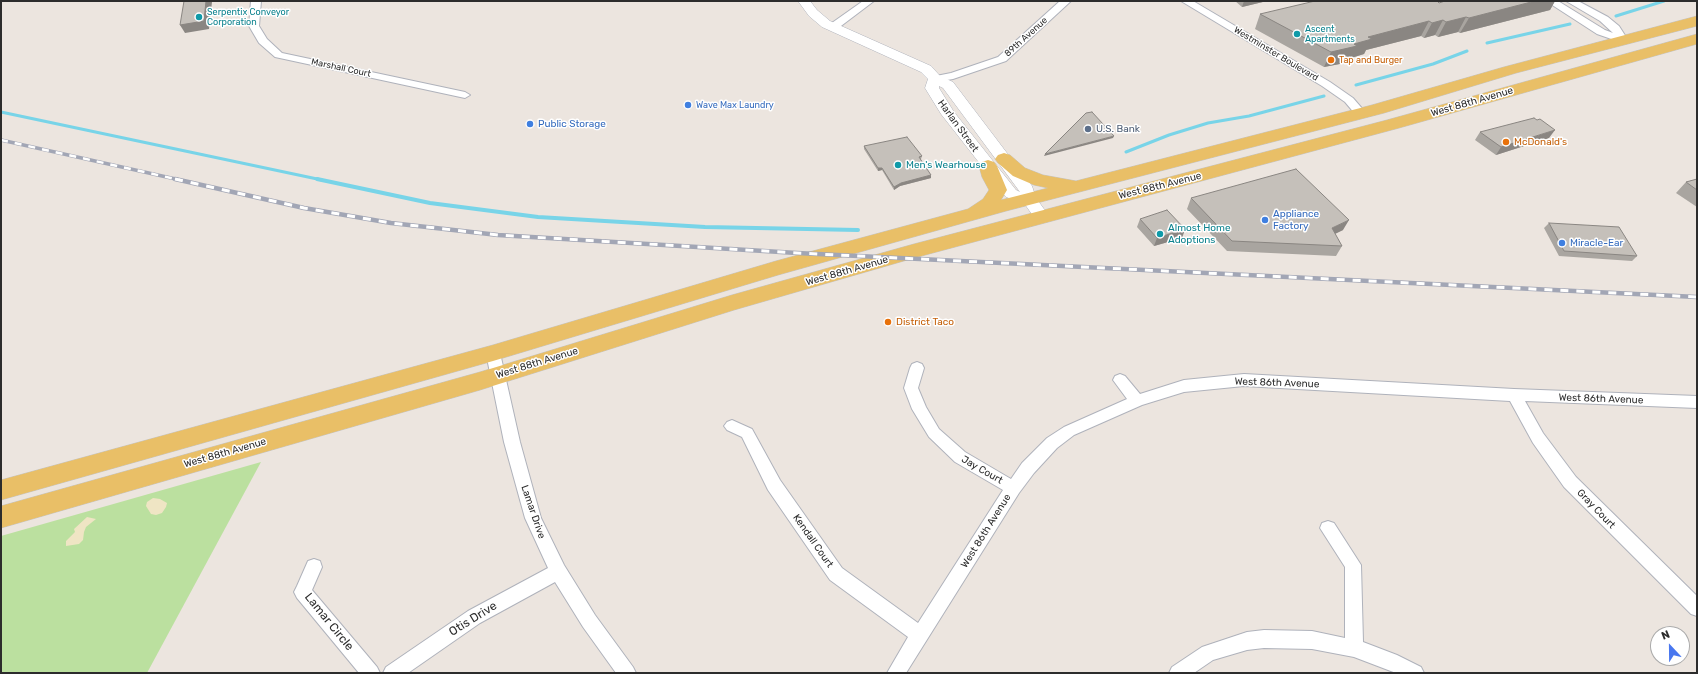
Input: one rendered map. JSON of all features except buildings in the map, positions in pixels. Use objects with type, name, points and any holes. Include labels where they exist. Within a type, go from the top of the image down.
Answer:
[{"type":"main road","name":"West 88th Avenue","points":[[1,490],[492,353],[776,268],[969,215],[1035,208],[1082,186],[1360,113],[1697,21]]},
{"type":"main road","name":"West 88th Avenue","points":[[1,517],[497,376],[1035,208],[1393,124],[1697,39]]},
{"type":"main road","points":[[969,215],[990,203],[998,190],[991,177],[996,157],[1019,172],[1042,181],[1082,186]]},
{"type":"street","name":"Marshall Court","points":[[256,1],[254,26],[263,41],[279,56],[465,94]]},
{"type":"street","name":"Harlan Street","points":[[804,1],[816,17],[832,27],[916,64],[926,69],[935,79],[948,84],[996,157],[1011,194],[1035,208]]},
{"type":"street","points":[[832,27],[869,1]]},
{"type":"street","name":"89th Avenue","points":[[935,79],[952,76],[1002,59],[1066,1]]},
{"type":"street","name":"Westminster Boulevard","points":[[1186,1],[1326,84],[1349,100],[1360,113]]},
{"type":"street","points":[[1551,1],[1601,32],[1623,40]]},
{"type":"street","points":[[1571,1],[1610,24],[1615,28],[1623,40]]},
{"type":"street","name":"Harlan Street","points":[[935,79],[932,88],[940,102],[996,157]]},
{"type":"street","points":[[940,102],[960,111],[996,157]]},
{"type":"street","name":"Lamar Drive","points":[[492,353],[512,442],[533,518],[558,571],[589,621],[627,673]]},
{"type":"street","name":"Jay Court","points":[[917,368],[911,388],[918,408],[934,433],[960,457],[1013,488]]},
{"type":"street","points":[[1120,380],[1137,401]]},
{"type":"street","name":"West 86th Avenue","points":[[896,673],[1013,488],[1028,468],[1052,443],[1088,422],[1137,401],[1184,386],[1244,380],[1514,395],[1697,402]]},
{"type":"street","name":"Gray Court","points":[[1514,395],[1538,438],[1570,482],[1697,608]]},
{"type":"street","name":"Kendall Court","points":[[732,426],[747,433],[774,485],[836,574],[920,635]]},
{"type":"street","points":[[1328,528],[1353,565],[1354,648]]},
{"type":"street","name":"Lamar Circle","points":[[314,567],[303,592],[371,673]]},
{"type":"street","name":"Otis Drive","points":[[392,673],[474,617],[558,571]]},
{"type":"street","points":[[1178,673],[1208,653],[1247,641],[1264,638],[1312,640],[1354,648],[1391,661],[1415,673]]},
{"type":"green space","points":[[261,462],[147,673],[1,673],[1,536]]},
{"type":"sand","points":[[153,498],[160,499],[167,503],[162,513],[156,515],[151,514],[146,506],[147,502]]},
{"type":"sand","points":[[87,517],[96,519],[86,527],[83,540],[79,544],[66,546],[66,541],[75,532],[74,529]]},
{"type":"waterway","points":[[1616,16],[1664,1]]},
{"type":"waterway","points":[[1487,43],[1570,24]]},
{"type":"waterway","points":[[1356,85],[1433,64],[1467,51]]},
{"type":"waterway","points":[[1126,152],[1169,135],[1208,123],[1249,116],[1324,96]]},
{"type":"waterway","points":[[1,112],[322,180]]},
{"type":"waterway","points":[[317,179],[430,203],[538,217],[705,227],[858,230]]},
{"type":"railway","points":[[1,140],[180,180]]},
{"type":"railway","points":[[175,179],[304,208],[391,223],[498,235],[797,253],[1697,297]]},
{"type":"place","name":"Serpentix Conveyor Corporation","points":[[199,17]]},
{"type":"place","name":"Ascent Apartments","points":[[1297,34]]},
{"type":"place","name":"Tap and Burger","points":[[1331,60]]},
{"type":"place","name":"Wave Max Laundry","points":[[688,105]]},
{"type":"place","name":"Public Storage","points":[[530,124]]},
{"type":"place","name":"U.S. Bank","points":[[1088,129]]},
{"type":"place","name":"McDonald's","points":[[1506,142]]},
{"type":"place","name":"Men's Wearhouse","points":[[898,165]]},
{"type":"place","name":"Appliance Factory","points":[[1265,220]]},
{"type":"place","name":"Almost Home Adoptions","points":[[1160,234]]},
{"type":"place","name":"Miracle-Ear","points":[[1562,243]]},
{"type":"place","name":"District Taco","points":[[888,322]]}]
